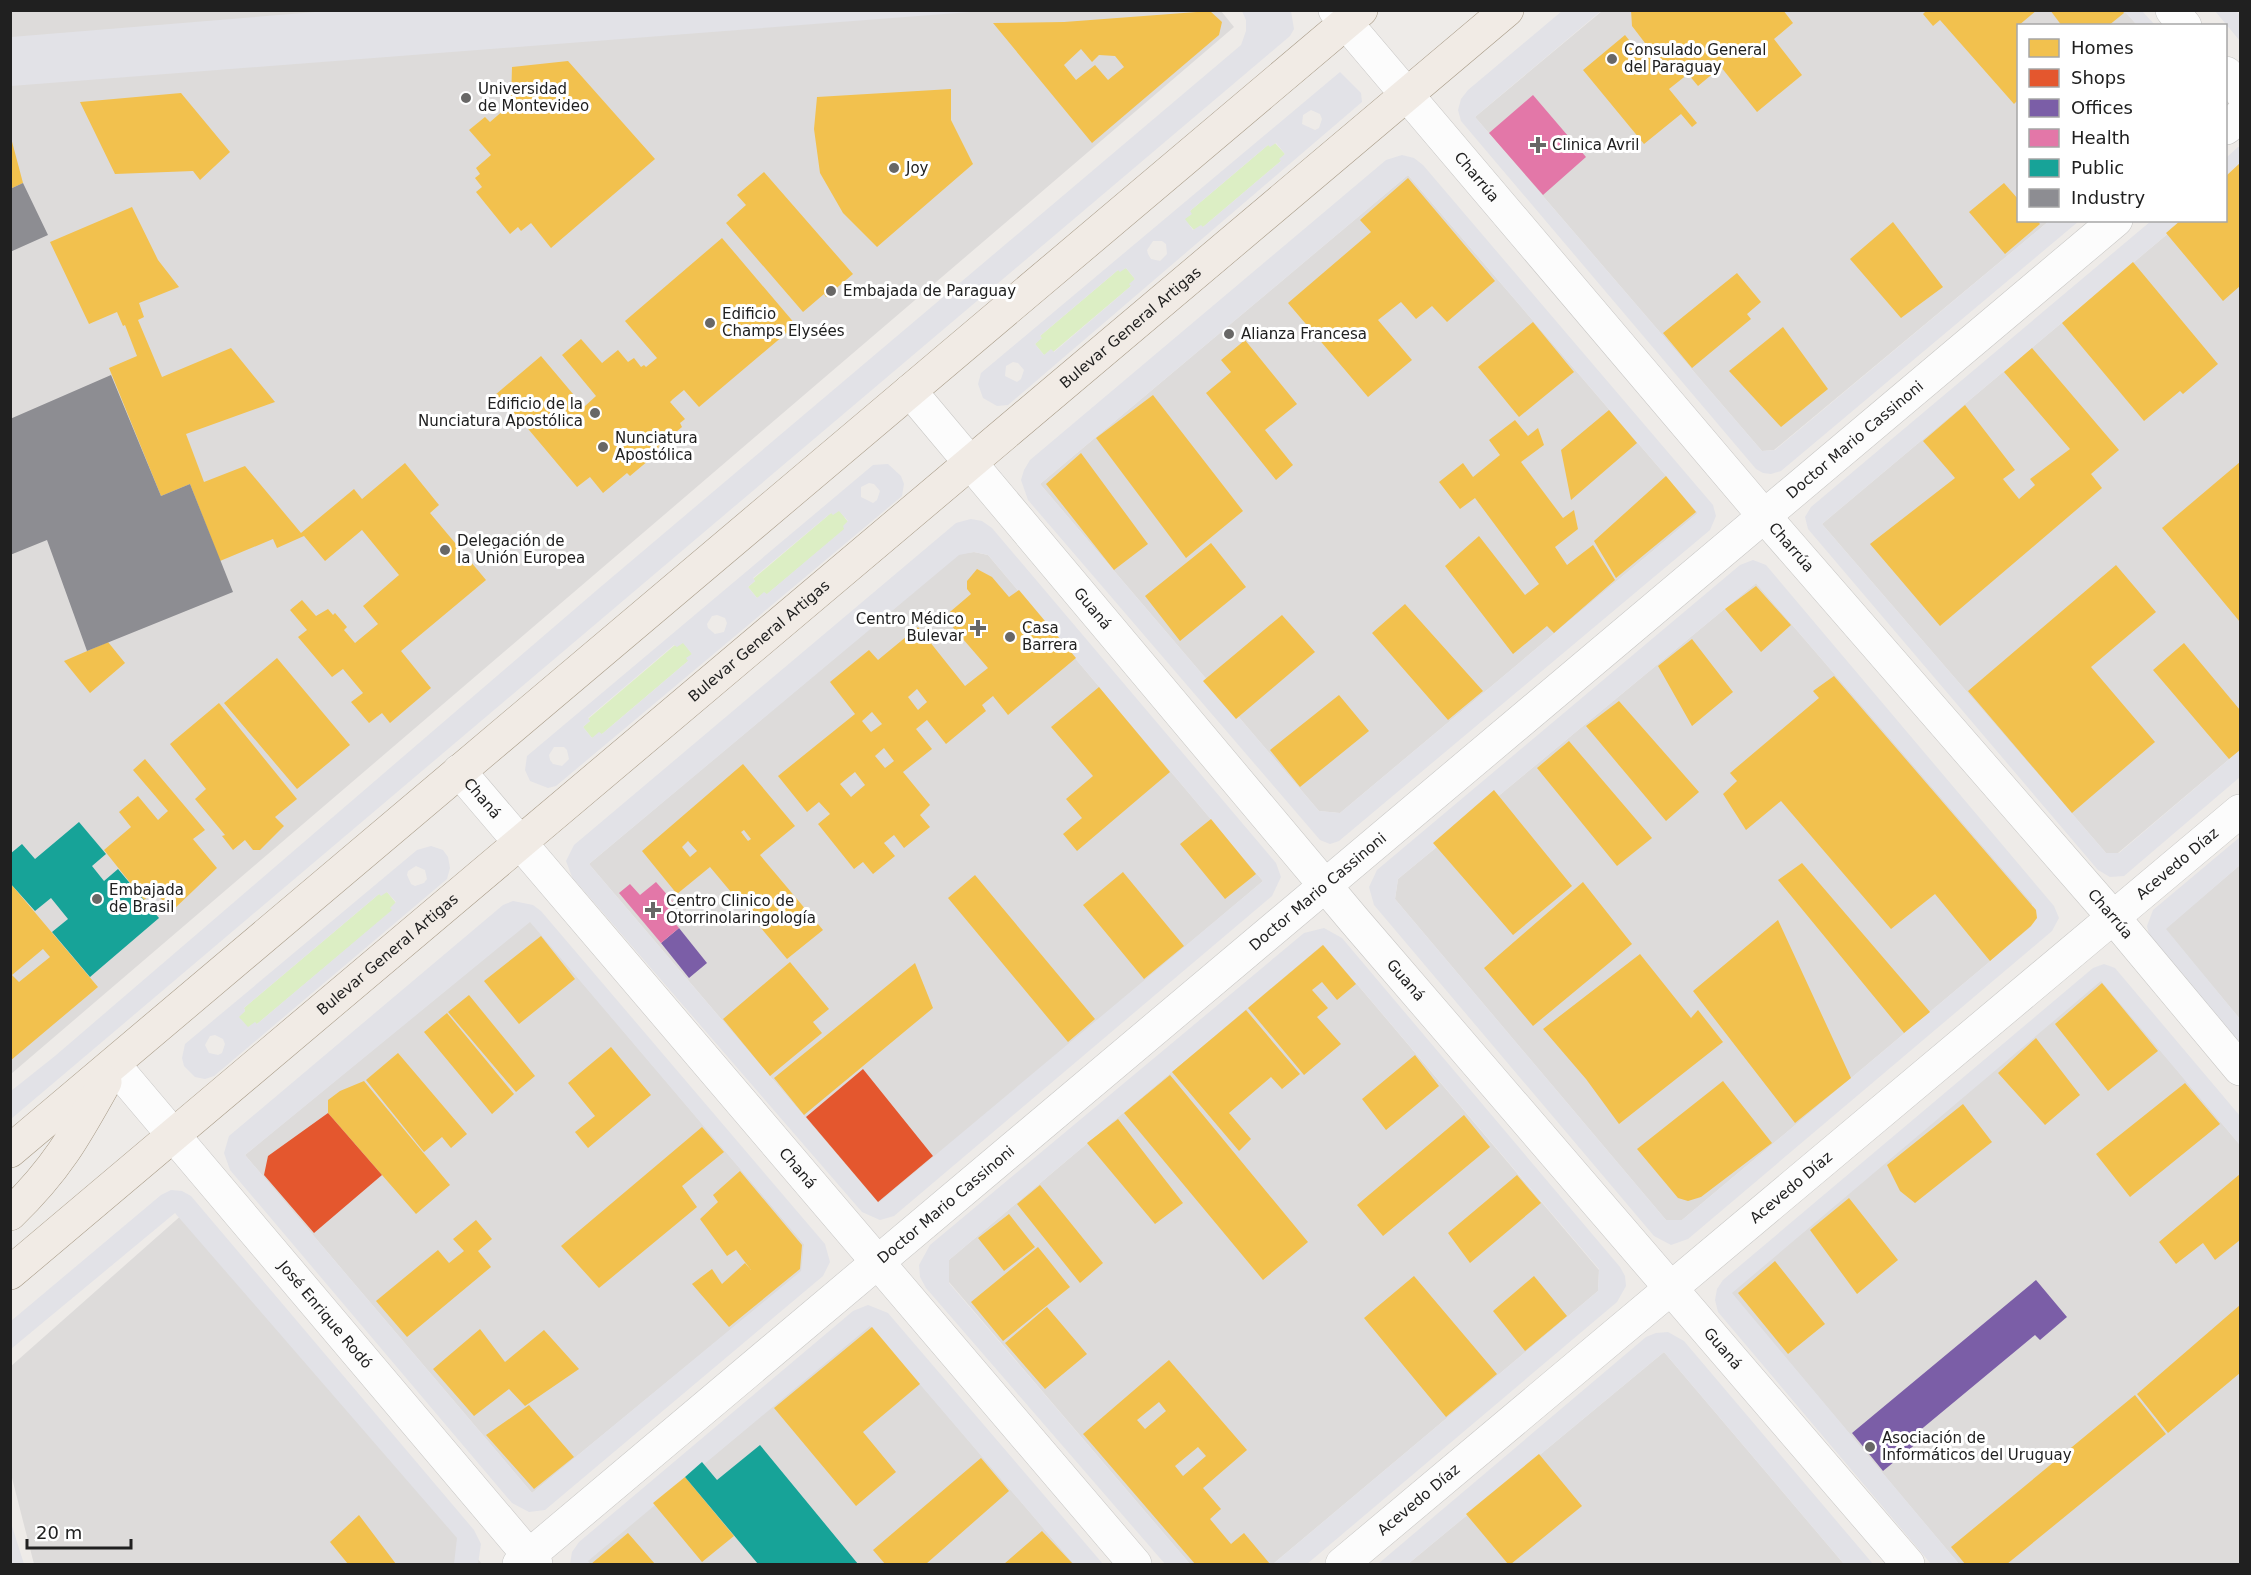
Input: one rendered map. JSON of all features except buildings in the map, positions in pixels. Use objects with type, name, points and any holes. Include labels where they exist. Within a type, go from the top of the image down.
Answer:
[{"type":"main road","name":"Bulevar General Artigas","points":[[10,1273],[1507,10]]},
{"type":"main road","points":[[10,1151],[910,391],[1347,15]]},
{"type":"main road","points":[[10,1214],[66,1153],[114,1065]]},
{"type":"street","points":[[2172,10],[2183,24]]},
{"type":"street","name":"Charrúa","points":[[1347,15],[1406,95],[1765,517],[2114,918],[2241,1069]]},
{"type":"street","points":[[2227,74],[2241,91]]},
{"type":"street","points":[[2227,127],[2241,116]]},
{"type":"street","name":"Doctor Mario Cassinoni","points":[[528,1562],[2114,222]]},
{"type":"street","name":"Guaná","points":[[910,391],[1326,886],[1908,1564]]},
{"type":"street","name":"Chaná","points":[[459,771],[877,1265],[1135,1564]]},
{"type":"street","name":"Acevedo Díaz","points":[[1342,1564],[2241,811]]},
{"type":"street","name":"José Enrique Rodó","points":[[114,1065],[528,1562]]},
{"type":"shaded area","points":[[340,10],[983,11],[11,86],[11,37]]},
{"type":"shaded area","points":[[2124,10],[2136,24],[2017,24],[2017,222],[2048,222],[1774,450],[1762,451],[1475,117],[1602,11]]},
{"type":"shaded area","points":[[11,11],[1221,11],[1234,27],[11,1074]]},
{"type":"shaded area","points":[[1242,11],[1291,11],[1294,29],[1290,36],[11,1119],[11,1091],[55,1056],[597,590],[1241,45],[1246,31],[1246,20]]},
{"type":"shaded area","points":[[1562,11],[1601,11],[1475,117],[1762,451],[1775,450],[2048,222],[2078,222],[1781,471],[1771,474],[1763,473],[1756,469],[1461,121],[1458,110],[1461,99],[1468,90]]},
{"type":"shaded area","points":[[2124,11],[2142,11],[2154,24],[2136,24]]},
{"type":"shaded area","points":[[2215,11],[2236,11],[2240,15],[2240,41],[2227,24]]},
{"type":"shaded area","points":[[1340,72],[1361,93],[1362,102],[1008,405],[997,406],[983,398],[978,384],[981,373]],"holes":[[[1311,110],[1320,114],[1322,119],[1319,128],[1315,130],[1302,124],[1303,115]],[[1276,143],[1285,154],[1279,159],[1281,161],[1203,227],[1201,225],[1193,230],[1185,219],[1192,214],[1190,211],[1268,145],[1270,147]],[[1153,241],[1162,241],[1166,244],[1167,254],[1160,261],[1151,259],[1147,250]],[[1126,268],[1135,279],[1129,284],[1131,286],[1054,352],[1051,349],[1044,355],[1035,344],[1042,338],[1040,336],[1118,270],[1120,272]],[[1013,362],[1018,363],[1024,370],[1021,379],[1017,382],[1005,376],[1006,366]]]},
{"type":"shaded area","points":[[2240,147],[2240,172],[2227,184],[2227,157]]},
{"type":"shaded area","points":[[1402,155],[1414,158],[1423,165],[1713,505],[1716,516],[1710,530],[1339,841],[1330,844],[1320,840],[1028,500],[1021,480],[1030,460],[1386,160]],"holes":[[[1408,175],[1698,513],[1340,813],[1319,811],[1040,484]]]},
{"type":"shaded area","points":[[2240,172],[2240,750],[2118,853],[2106,853],[1822,524],[2182,222],[2227,222],[2227,184]]},
{"type":"shaded area","points":[[1408,175],[1698,513],[1340,813],[1319,811],[1040,484]]},
{"type":"shaded area","points":[[2150,222],[2182,222],[1822,524],[2106,853],[2119,853],[2240,750],[2240,777],[2124,876],[2110,877],[2098,870],[1808,529],[1805,517],[1811,507]]},
{"type":"shaded area","points":[[888,464],[901,476],[904,484],[902,496],[556,786],[548,788],[530,781],[525,770],[527,756],[873,465]],"holes":[[[869,483],[874,484],[880,491],[877,500],[873,503],[861,497],[861,487]],[[839,511],[848,521],[843,526],[844,529],[767,594],[764,592],[757,598],[748,587],[755,581],[753,578],[831,513],[833,515]],[[712,616],[725,618],[727,623],[724,632],[715,634],[708,628],[707,624]],[[683,643],[692,654],[686,658],[688,661],[602,734],[599,732],[592,738],[583,727],[590,721],[588,718],[674,645],[677,647]],[[554,747],[564,747],[567,750],[569,759],[562,766],[553,764],[549,755]]]},
{"type":"shaded area","points":[[971,519],[982,521],[992,528],[1276,863],[1281,877],[1272,896],[894,1216],[880,1220],[862,1212],[572,877],[566,861],[574,845],[956,523]],"holes":[[[974,552],[988,555],[1263,881],[878,1203],[589,864],[959,555]]]},
{"type":"shaded area","points":[[974,552],[988,555],[1263,881],[879,1204],[589,864],[959,554]]},
{"type":"shaded area","points":[[1753,560],[1766,565],[2054,906],[2059,918],[2052,931],[1688,1239],[1671,1245],[1654,1236],[1374,905],[1369,887],[1377,870],[1740,565]],"holes":[[[1756,583],[2032,903],[2031,927],[1682,1220],[1666,1220],[1395,899],[1398,879]]]},
{"type":"shaded area","points":[[1756,583],[2032,903],[2031,927],[1682,1220],[1666,1220],[1395,899],[1398,879]]},
{"type":"shaded area","points":[[2240,837],[2240,865],[2166,929],[2240,1019],[2240,1047],[2150,939],[2147,926],[2153,910]]},
{"type":"shaded area","points":[[431,846],[443,850],[448,857],[450,868],[447,879],[214,1076],[205,1079],[195,1077],[184,1066],[182,1058],[185,1044],[417,850]],"holes":[[[416,866],[425,870],[427,879],[424,883],[415,886],[411,884],[407,875],[408,871]],[[387,892],[396,902],[390,908],[392,910],[257,1024],[255,1022],[248,1027],[239,1017],[245,1011],[244,1008],[379,894],[381,896]],[[215,1035],[223,1039],[225,1044],[222,1053],[218,1055],[209,1053],[205,1045],[210,1036]]]},
{"type":"shaded area","points":[[2240,865],[2240,1019],[2165,929]]},
{"type":"shaded area","points":[[513,901],[533,905],[541,911],[825,1244],[830,1262],[823,1276],[545,1510],[529,1512],[512,1503],[230,1170],[224,1153],[229,1136],[503,905]],"holes":[[[530,922],[804,1244],[801,1271],[532,1493],[245,1155]]]},
{"type":"shaded area","points":[[530,921],[804,1244],[802,1271],[532,1493],[245,1155]]},
{"type":"shaded area","points":[[1324,928],[1342,938],[1620,1267],[1625,1276],[1626,1286],[1617,1302],[1307,1564],[1273,1564],[1598,1291],[1599,1269],[1323,944],[949,1260],[949,1283],[1190,1564],[1165,1564],[926,1288],[920,1277],[919,1265],[930,1245],[1304,933]]},
{"type":"shaded area","points":[[1323,944],[1599,1270],[1598,1291],[1273,1564],[1190,1564],[949,1282],[949,1260]]},
{"type":"shaded area","points":[[2104,964],[2115,968],[2240,1116],[2240,1145],[2101,981],[1732,1293],[1959,1564],[1931,1564],[1718,1312],[1715,1300],[1717,1289],[1723,1280],[2093,968]]},
{"type":"shaded area","points":[[2101,980],[2240,1145],[2240,1564],[1959,1564],[1731,1293]]},
{"type":"shaded area","points":[[171,1190],[182,1191],[191,1196],[474,1530],[481,1544],[478,1564],[454,1564],[457,1538],[175,1213],[11,1349],[11,1321],[161,1195]]},
{"type":"shaded area","points":[[184,1213],[482,1564],[34,1564],[11,1474],[10,1367]]},
{"type":"shaded area","points":[[868,1305],[888,1313],[1103,1564],[1074,1564],[870,1326],[588,1561],[590,1564],[570,1564],[572,1552],[579,1542],[853,1311]]},
{"type":"shaded area","points":[[870,1325],[1074,1564],[590,1564],[587,1561]]},
{"type":"shaded area","points":[[1668,1332],[1684,1341],[1873,1564],[1844,1564],[1664,1352],[1408,1564],[1378,1564],[1646,1337]]},
{"type":"shaded area","points":[[1664,1352],[1844,1564],[1408,1564]]},
{"type":"shaded area","points":[[11,1523],[24,1564],[11,1564]]},
{"type":"green space","points":[[1275,143],[1285,154],[1281,161],[1203,227],[1194,230],[1184,219],[1191,214],[1190,211],[1268,145]]},
{"type":"green space","points":[[1126,268],[1135,279],[1131,286],[1053,352],[1044,355],[1035,344],[1041,338],[1040,336],[1118,270]]},
{"type":"green space","points":[[839,510],[848,522],[845,529],[766,595],[757,598],[748,587],[755,581],[753,579],[831,513]]},
{"type":"green space","points":[[683,642],[692,654],[688,661],[602,734],[592,738],[583,727],[590,721],[588,719],[675,645]]},
{"type":"green space","points":[[387,892],[396,903],[393,910],[257,1024],[248,1028],[238,1017],[245,1011],[244,1008],[379,894]]},
{"type":"place","name":"Consulado General del Paraguay","points":[[1612,59]]},
{"type":"place","name":"Universidad de Montevideo","points":[[466,98]]},
{"type":"place","name":"Clinica Avril","points":[[1538,145]]},
{"type":"place","name":"Joy","points":[[894,168]]},
{"type":"place","name":"Embajada de Paraguay","points":[[831,291]]},
{"type":"place","name":"Edificio Champs Elysées","points":[[710,323]]},
{"type":"place","name":"Alianza Francesa","points":[[1229,334]]},
{"type":"place","name":"Edificio de la Nunciatura Apostólica","points":[[595,413]]},
{"type":"place","name":"Nunciatura Apostólica","points":[[603,447]]},
{"type":"place","name":"Delegación de la Unión Europea","points":[[445,550]]},
{"type":"place","name":"Centro Médico Bulevar","points":[[978,628]]},
{"type":"place","name":"Casa Barrera","points":[[1010,637]]},
{"type":"place","name":"Embajada de Brasil","points":[[97,899]]},
{"type":"place","name":"Centro Clinico de Otorrinolaringología","points":[[653,910]]},
{"type":"place","name":"Asociación de Informáticos del Uruguay","points":[[1870,1447]]}]
